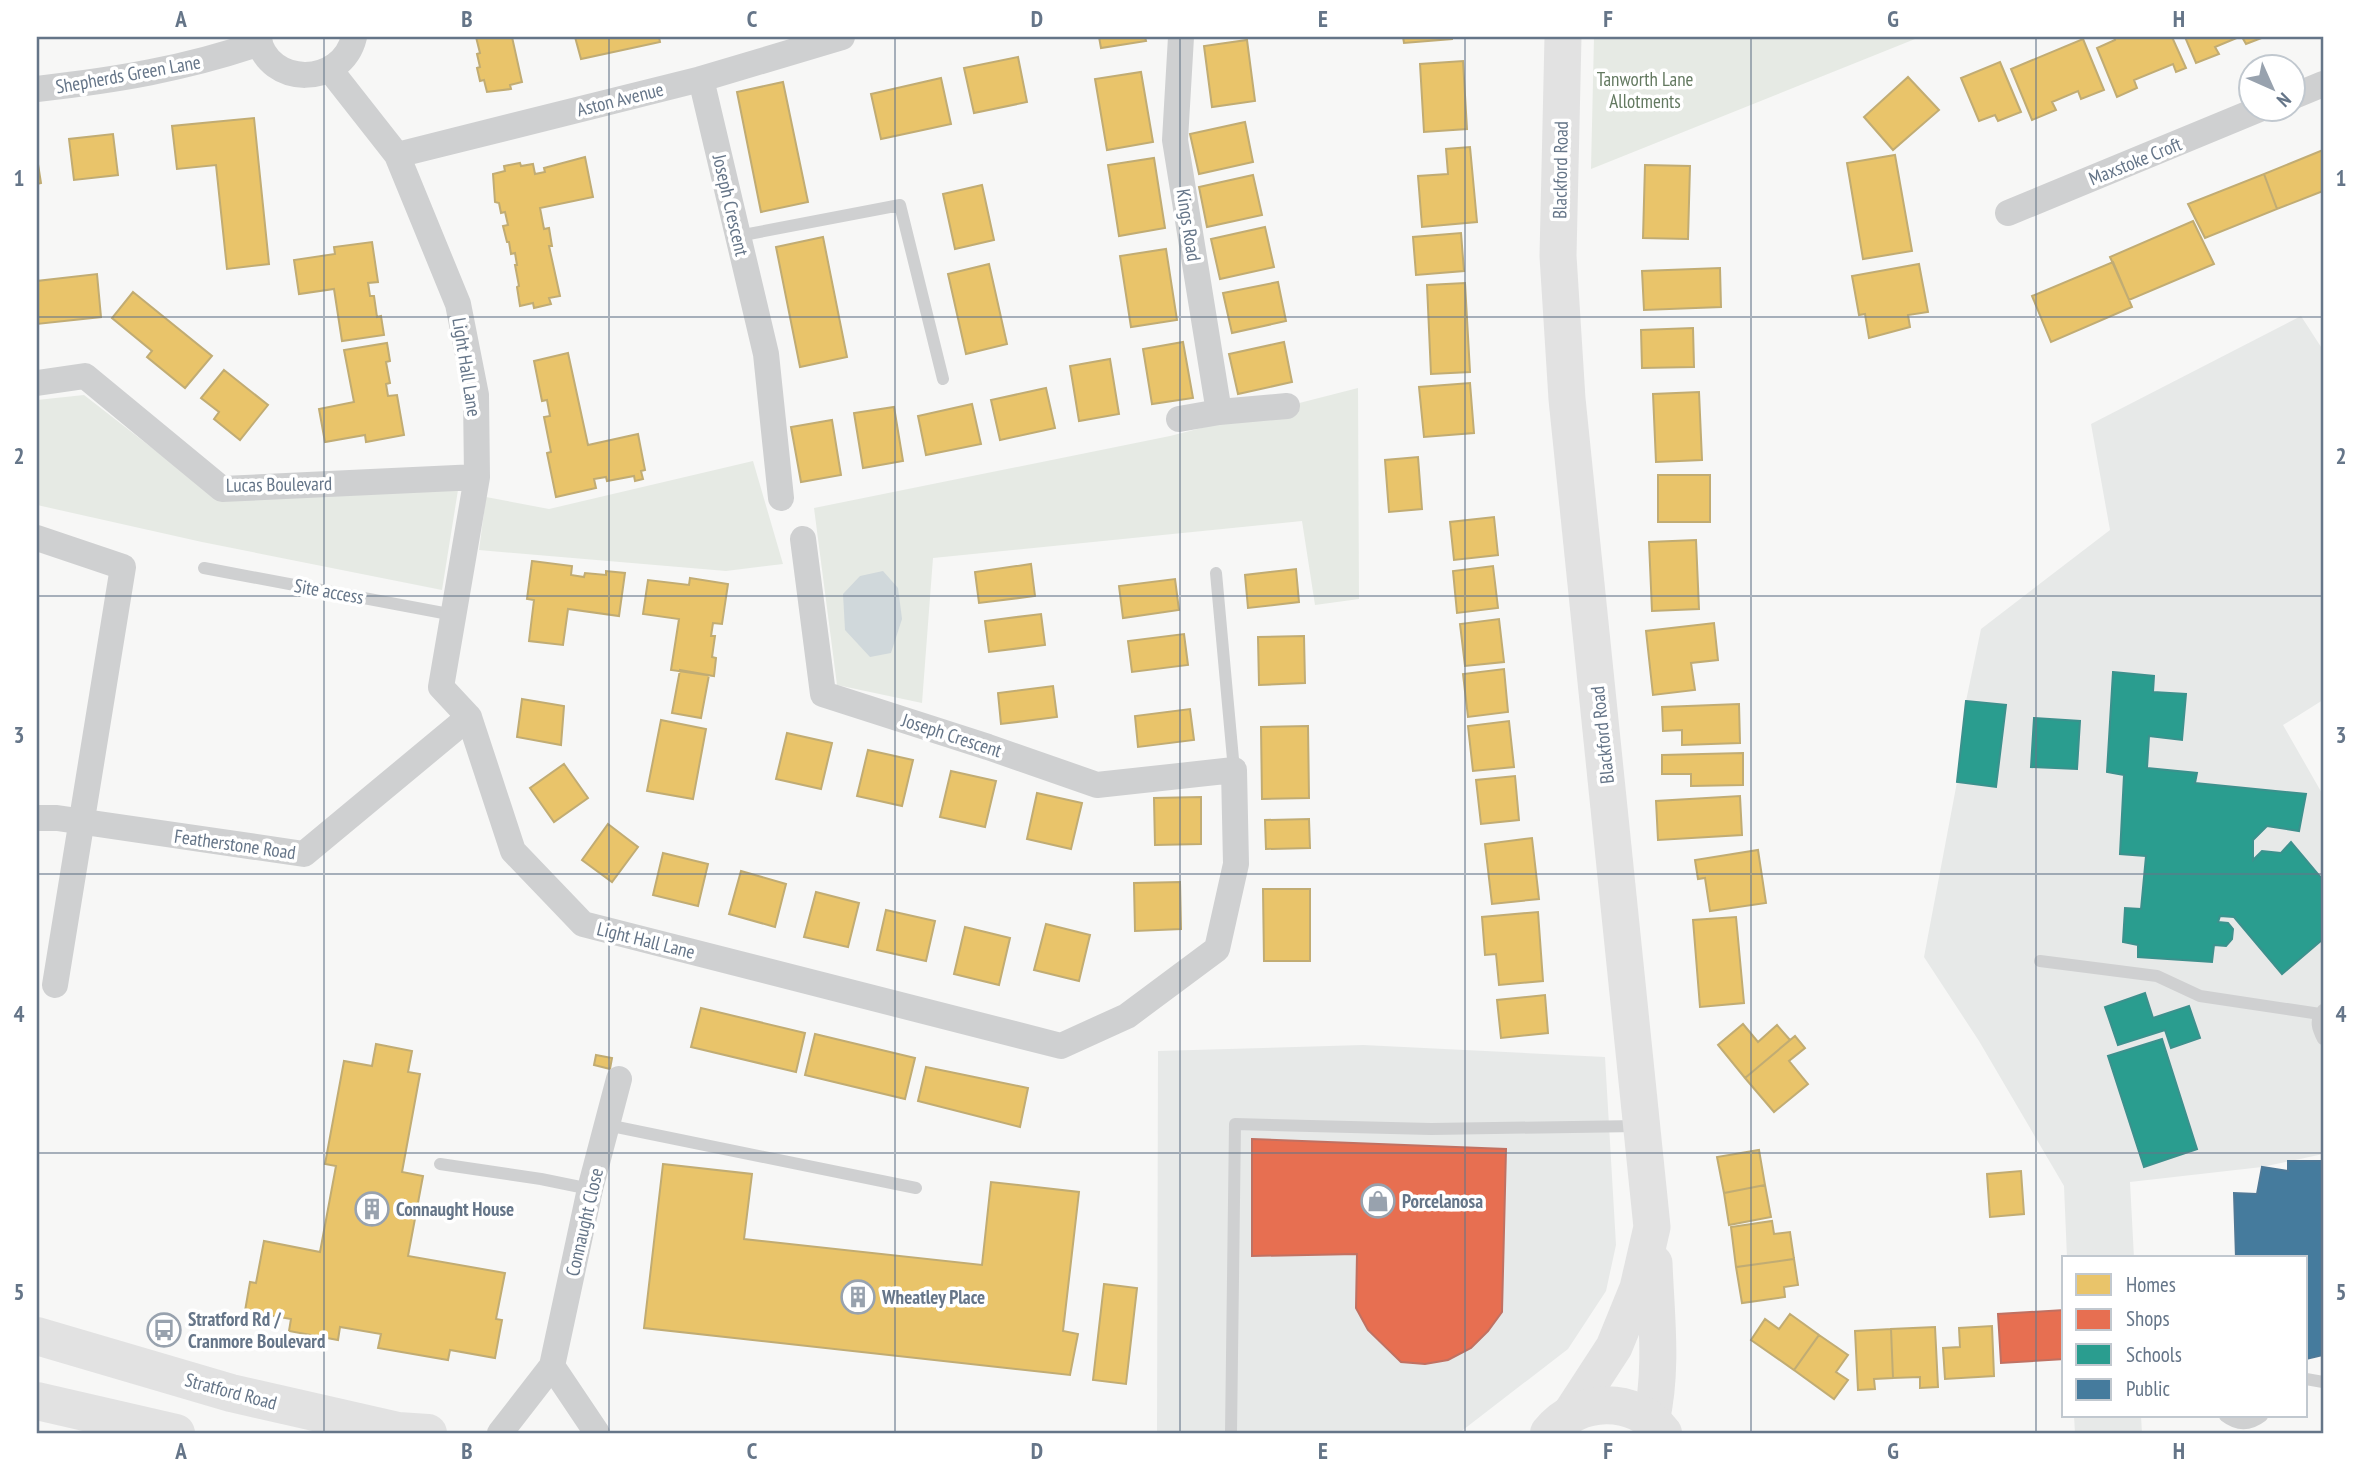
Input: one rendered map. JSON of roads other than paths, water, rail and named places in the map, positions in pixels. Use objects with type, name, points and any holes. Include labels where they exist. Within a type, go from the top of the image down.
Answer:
[{"type":"highway","name":"Stratford Road","points":[[37,1336],[232,1393],[398,1431],[428,1433]]},
{"type":"highway","points":[[37,1401],[176,1433]]},
{"type":"highway","points":[[1554,1426],[1591,1406],[1612,1405],[1633,1410],[1661,1429]]},
{"type":"main road","name":"Blackford Road","points":[[1554,1426],[1614,1348],[1638,1288],[1652,1227],[1567,399],[1558,256],[1563,37]]},
{"type":"main road","points":[[1652,1227],[1656,1397],[1661,1429]]},
{"type":"street","points":[[259,40],[272,62],[292,74],[307,76],[331,71],[347,55],[354,37]]},
{"type":"street","name":"Aston Avenue","points":[[397,155],[701,79],[842,37]]},
{"type":"street","name":"Kings Road","points":[[1181,37],[1175,140],[1219,412]]},
{"type":"street","name":"Shepherds Green Lane","points":[[37,89],[132,77],[213,59],[259,40]]},
{"type":"street","name":"Light Hall Lane","points":[[331,71],[397,155],[458,304],[475,395],[477,477],[441,687],[469,717],[513,851],[583,924],[1061,1046],[1127,1016],[1217,949],[1236,864],[1234,770]]},
{"type":"street","name":"Joseph Crescent","points":[[701,79],[766,354],[781,498]]},
{"type":"street","name":"Maxstoke Croft","points":[[2007,213],[2238,118]]},
{"type":"street","name":"Lucas Boulevard","points":[[37,383],[85,376],[222,489],[477,477]]},
{"type":"street","points":[[1179,419],[1219,412],[1287,406]]},
{"type":"street","points":[[37,538],[123,567],[55,985]]},
{"type":"street","name":"Joseph Crescent","points":[[803,539],[823,694],[1097,785],[1234,770]]},
{"type":"street","name":"Featherstone Road","points":[[37,818],[304,854],[469,717]]},
{"type":"street","name":"Connaught Close","points":[[500,1433],[551,1366],[590,1189],[619,1079]]},
{"type":"street","points":[[551,1366],[597,1433]]},
{"type":"lane","points":[[738,236],[900,205],[943,379]]},
{"type":"lane","name":"Site access","points":[[204,568],[454,615]]},
{"type":"lane","points":[[1216,573],[1234,770]]},
{"type":"lane","points":[[2040,961],[2157,976],[2200,996],[2321,1012],[2317,1026],[2323,1039]]},
{"type":"lane","points":[[1231,1431],[1235,1124],[1431,1129],[1642,1125]]},
{"type":"lane","points":[[607,1125],[916,1188]]},
{"type":"lane","points":[[440,1164],[541,1178],[590,1189]]},
{"type":"lane","points":[[2228,1418],[2243,1424],[2253,1423],[2259,1418]]},
{"type":"place","name":"Porcelanosa","points":[[1378,1201]]},
{"type":"place","name":"Connaught House","points":[[372,1209]]},
{"type":"place","name":"Wheatley Place","points":[[858,1297]]},
{"type":"place","name":"Stratford Rd / Cranmore Boulevard","points":[[164,1330]]},
{"type":"park label","name":"Tanworth Lane Allotments","points":[[1645,90]]}]
